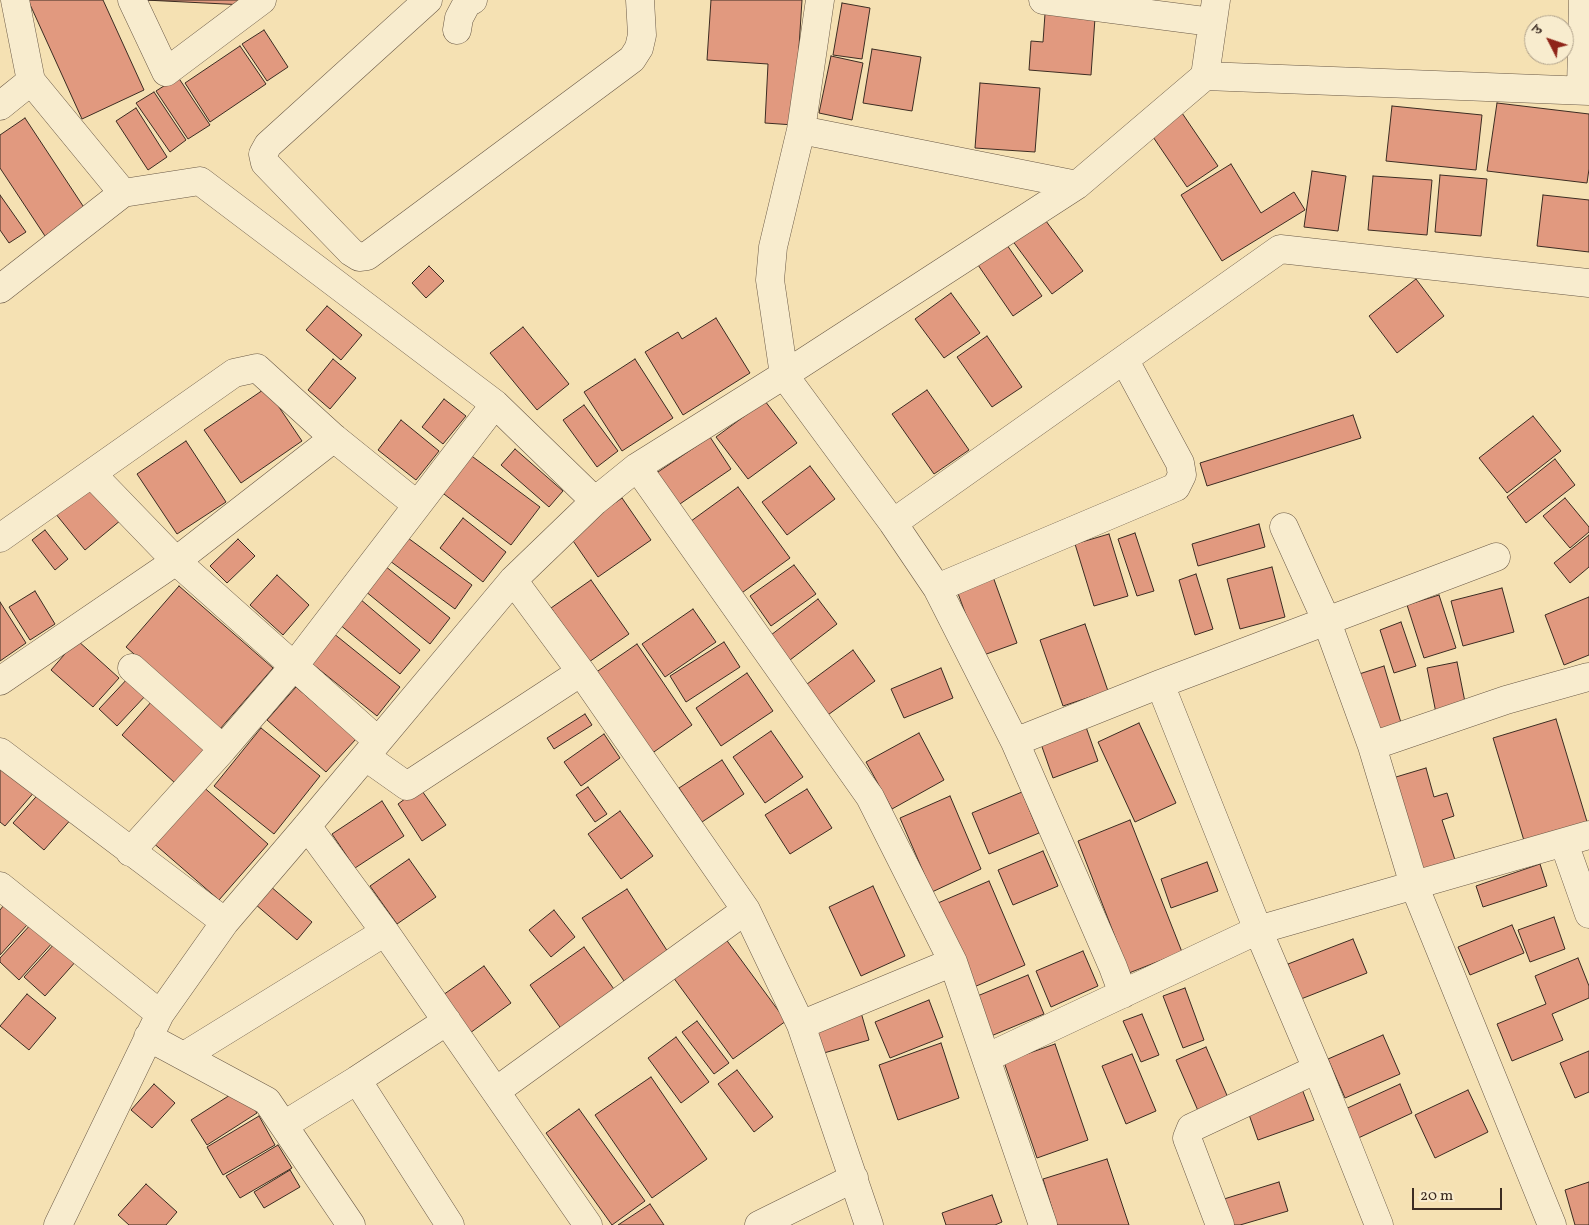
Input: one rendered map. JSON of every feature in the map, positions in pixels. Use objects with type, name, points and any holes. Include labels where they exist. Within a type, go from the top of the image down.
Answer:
[{"type":"street","points":[[15,0],[31,81],[123,194]]},
{"type":"street","points":[[132,0],[166,72],[262,0]]},
{"type":"street","points":[[428,0],[268,145],[263,154],[265,163],[351,252],[359,257],[367,256],[632,59],[639,48],[642,35],[640,0]]},
{"type":"street","points":[[457,30],[459,18],[467,3],[473,0]]},
{"type":"street","points":[[820,0],[801,130],[772,255],[770,280],[784,375],[893,523],[937,588],[1015,742],[1123,994]]},
{"type":"street","points":[[58,1225],[154,1025],[225,922],[308,826],[513,580],[595,501],[637,467],[784,375],[1077,185],[1205,76],[1214,11],[1043,0]]},
{"type":"street","points":[[1205,76],[1585,90],[1583,0]]},
{"type":"street","points":[[0,106],[31,81]]},
{"type":"street","points":[[801,130],[1077,185]]},
{"type":"street","points":[[0,290],[123,194],[200,181],[494,404],[595,501]]},
{"type":"street","points":[[893,523],[1280,250],[1589,283]]},
{"type":"street","points":[[937,588],[1176,486],[1182,475],[1180,463],[1125,361]]},
{"type":"street","points":[[0,538],[234,373],[257,368],[334,438],[417,505]]},
{"type":"street","points":[[130,852],[223,749],[294,666],[494,404]]},
{"type":"street","points":[[0,681],[176,561],[334,438]]},
{"type":"street","points":[[637,467],[870,797],[953,962],[1043,1225]]},
{"type":"street","points":[[92,474],[176,561],[294,666],[407,786],[581,672]]},
{"type":"street","points":[[1284,527],[1328,622],[1372,746],[1414,885],[1552,1225]]},
{"type":"street","points":[[1015,742],[1160,684],[1496,557]]},
{"type":"street","points":[[513,580],[581,672],[746,910],[801,1024],[869,1225]]},
{"type":"street","points":[[132,668],[223,749]]},
{"type":"street","points":[[1372,746],[1506,700],[1588,677]]},
{"type":"street","points":[[1160,684],[1379,1225]]},
{"type":"street","points":[[0,752],[225,922]]},
{"type":"street","points":[[308,826],[385,932],[588,1225]]},
{"type":"street","points":[[986,1058],[1258,930],[1576,839],[1589,914]]},
{"type":"street","points":[[0,886],[154,1025],[184,1056],[267,1100],[351,1225]]},
{"type":"street","points":[[496,1091],[746,910]]},
{"type":"street","points":[[184,1056],[385,932]]},
{"type":"street","points":[[801,1024],[953,962]]},
{"type":"street","points":[[284,1125],[447,1021]]},
{"type":"street","points":[[1220,1225],[1188,1138],[1191,1128],[1317,1069]]},
{"type":"street","points":[[357,1080],[450,1225]]},
{"type":"street","points":[[759,1225],[854,1178]]},
{"type":"building","points":[[28,0],[103,0],[144,90],[82,119]]},
{"type":"building","points":[[145,0],[245,0],[245,5]]},
{"type":"building","points":[[711,0],[802,0],[794,125],[765,123],[768,64],[707,60]]},
{"type":"building","points":[[842,3],[870,8],[862,59],[833,55]]},
{"type":"building","points":[[1045,14],[1095,18],[1091,75],[1029,70],[1031,41],[1043,42]]},
{"type":"building","points":[[264,30],[288,67],[267,81],[242,44]]},
{"type":"building","points":[[240,46],[266,84],[210,122],[185,83]]},
{"type":"building","points":[[872,49],[921,57],[912,111],[863,103]]},
{"type":"building","points":[[831,56],[863,63],[852,120],[819,113]]},
{"type":"building","points":[[178,77],[210,125],[188,139],[156,91]]},
{"type":"building","points":[[980,83],[1040,88],[1035,152],[975,148]]},
{"type":"building","points":[[154,92],[186,140],[170,152],[136,103]]},
{"type":"building","points":[[1497,103],[1589,114],[1589,169],[1587,183],[1487,171]]},
{"type":"building","points":[[1392,106],[1482,115],[1476,170],[1386,161]]},
{"type":"building","points":[[136,108],[167,157],[148,170],[116,121]]},
{"type":"building","points":[[1180,110],[1218,166],[1187,187],[1149,131]]},
{"type":"building","points":[[25,118],[85,209],[45,236],[0,168],[0,135]]},
{"type":"building","points":[[1231,164],[1261,213],[1294,192],[1305,210],[1222,261],[1181,195]]},
{"type":"building","points":[[1312,171],[1346,176],[1338,231],[1304,227]]},
{"type":"building","points":[[1440,175],[1487,179],[1481,236],[1435,232]]},
{"type":"building","points":[[1373,176],[1432,180],[1427,235],[1368,230]]},
{"type":"building","points":[[0,195],[26,232],[9,243],[0,230]]},
{"type":"building","points":[[1543,195],[1589,200],[1589,252],[1537,246]]},
{"type":"building","points":[[1040,213],[1083,271],[1052,294],[1009,236]]},
{"type":"building","points":[[1007,245],[1042,296],[1013,316],[978,265]]},
{"type":"building","points":[[429,266],[444,281],[426,298],[412,283]]},
{"type":"building","points":[[1416,279],[1444,316],[1397,353],[1369,316]]},
{"type":"building","points":[[951,293],[980,333],[944,358],[915,319]]},
{"type":"building","points":[[327,306],[362,335],[341,360],[306,330]]},
{"type":"building","points":[[716,318],[750,373],[683,415],[645,352],[678,332],[682,339]]},
{"type":"building","points":[[523,327],[569,384],[537,410],[490,353]]},
{"type":"building","points":[[987,336],[1022,387],[992,407],[957,357]]},
{"type":"building","points":[[333,359],[356,378],[330,409],[308,390]]},
{"type":"building","points":[[635,359],[673,418],[622,451],[584,392]]},
{"type":"building","points":[[266,388],[302,441],[241,483],[204,430]]},
{"type":"building","points":[[927,390],[969,450],[934,474],[892,414]]},
{"type":"building","points":[[444,399],[466,416],[443,444],[422,427]]},
{"type":"building","points":[[765,401],[797,443],[748,479],[716,437]]},
{"type":"building","points":[[584,405],[618,451],[597,467],[563,420]]},
{"type":"building","points":[[1353,415],[1361,438],[1207,486],[1200,463]]},
{"type":"building","points":[[1533,416],[1561,451],[1507,493],[1479,458]]},
{"type":"building","points":[[401,420],[439,451],[416,480],[378,450]]},
{"type":"building","points":[[710,437],[731,469],[677,506],[655,474]]},
{"type":"building","points":[[186,441],[226,502],[177,534],[137,474]]},
{"type":"building","points":[[515,449],[563,491],[549,507],[501,465]]},
{"type":"building","points":[[469,454],[540,507],[511,545],[440,491]]},
{"type":"building","points":[[1555,459],[1575,485],[1526,523],[1507,497]]},
{"type":"building","points":[[810,466],[835,499],[787,535],[762,502]]},
{"type":"building","points":[[92,483],[121,520],[85,550],[55,513]]},
{"type":"building","points":[[738,487],[790,558],[739,595],[687,524]]},
{"type":"building","points":[[622,498],[651,540],[598,577],[569,535]]},
{"type":"building","points":[[1565,498],[1589,527],[1589,532],[1570,548],[1543,516]]},
{"type":"building","points":[[463,518],[506,552],[483,582],[440,548]]},
{"type":"building","points":[[1259,524],[1265,547],[1198,566],[1192,544]]},
{"type":"building","points":[[45,530],[68,559],[55,570],[32,540]]},
{"type":"building","points":[[1135,533],[1154,591],[1137,596],[1118,539]]},
{"type":"building","points":[[1109,534],[1128,596],[1094,606],[1075,544]]},
{"type":"building","points":[[1589,535],[1589,567],[1570,583],[1554,563]]},
{"type":"building","points":[[408,538],[472,585],[455,609],[390,561]]},
{"type":"building","points":[[238,539],[255,556],[227,583],[210,566]]},
{"type":"building","points":[[794,565],[816,594],[771,626],[750,596]]},
{"type":"building","points":[[385,566],[450,618],[430,644],[365,591]]},
{"type":"building","points":[[1272,567],[1285,617],[1240,629],[1227,579]]},
{"type":"building","points":[[992,574],[1017,643],[981,656],[956,588]]},
{"type":"building","points":[[1196,574],[1213,629],[1195,635],[1179,580]]},
{"type":"building","points":[[277,575],[309,605],[283,635],[250,605]]},
{"type":"building","points":[[591,580],[629,634],[589,662],[551,608]]},
{"type":"building","points":[[179,586],[273,668],[220,729],[126,647]]},
{"type":"building","points":[[1502,588],[1514,632],[1463,646],[1451,601]]},
{"type":"building","points":[[35,591],[55,624],[30,640],[9,607]]},
{"type":"building","points":[[1439,595],[1456,648],[1424,658],[1407,605]]},
{"type":"building","points":[[1589,597],[1589,655],[1564,665],[1545,615]]},
{"type":"building","points":[[360,599],[420,650],[400,674],[339,624]]},
{"type":"building","points":[[818,599],[837,624],[790,660],[771,635]]},
{"type":"building","points":[[0,602],[26,643],[0,661]]},
{"type":"building","points":[[693,609],[716,642],[665,677],[642,644]]},
{"type":"building","points":[[1401,622],[1416,666],[1394,673],[1380,630]]},
{"type":"building","points":[[1085,624],[1108,691],[1063,706],[1040,640]]},
{"type":"building","points":[[333,633],[400,687],[377,716],[310,662]]},
{"type":"building","points":[[77,640],[119,678],[93,707],[51,670]]},
{"type":"building","points":[[724,642],[740,667],[686,702],[670,676]]},
{"type":"building","points":[[637,644],[692,725],[651,754],[595,673]]},
{"type":"building","points":[[853,650],[875,681],[825,717],[803,687]]},
{"type":"building","points":[[1457,662],[1466,707],[1436,713],[1427,668]]},
{"type":"building","points":[[1384,666],[1402,726],[1370,736],[1353,676]]},
{"type":"building","points":[[941,668],[953,698],[904,718],[891,689]]},
{"type":"building","points":[[747,673],[773,711],[721,746],[696,708]]},
{"type":"building","points":[[130,676],[148,693],[117,726],[99,709]]},
{"type":"building","points":[[296,687],[356,739],[326,772],[267,720]]},
{"type":"building","points":[[152,701],[206,748],[175,783],[122,735]]},
{"type":"building","points":[[585,714],[592,725],[554,749],[547,738]]},
{"type":"building","points":[[1556,719],[1588,825],[1525,844],[1493,738]]},
{"type":"building","points":[[1139,723],[1176,803],[1135,822],[1098,742]]},
{"type":"building","points":[[1086,727],[1098,761],[1053,778],[1041,744]]},
{"type":"building","points":[[261,728],[320,776],[274,834],[214,786]]},
{"type":"building","points":[[771,731],[803,777],[765,803],[733,757]]},
{"type":"building","points":[[919,733],[944,780],[892,809],[866,762]]},
{"type":"building","points":[[604,734],[620,758],[581,786],[564,762]]},
{"type":"building","points":[[0,759],[36,790],[5,826],[0,822]]},
{"type":"building","points":[[722,760],[744,794],[702,822],[679,788]]},
{"type":"building","points":[[1426,768],[1434,797],[1447,793],[1454,816],[1442,820],[1457,866],[1415,879],[1386,780]]},
{"type":"building","points":[[200,784],[268,844],[219,900],[151,841]]},
{"type":"building","points":[[588,787],[607,814],[595,822],[576,795]]},
{"type":"building","points":[[420,788],[446,825],[422,841],[398,804]]},
{"type":"building","points":[[807,789],[832,828],[790,854],[765,815]]},
{"type":"building","points":[[42,790],[73,817],[44,850],[13,823]]},
{"type":"building","points":[[1022,792],[1039,833],[989,854],[972,813]]},
{"type":"building","points":[[950,796],[981,869],[932,892],[900,818]]},
{"type":"building","points":[[382,801],[404,836],[355,868],[332,834]]},
{"type":"building","points":[[620,811],[653,856],[621,879],[588,834]]},
{"type":"building","points":[[1130,820],[1182,952],[1129,973],[1078,841]]},
{"type":"building","points":[[1043,851],[1058,886],[1013,905],[998,870]]},
{"type":"building","points":[[409,859],[436,897],[397,924],[370,886]]},
{"type":"building","points":[[1207,862],[1218,891],[1171,908],[1161,879]]},
{"type":"building","points":[[1540,864],[1547,886],[1483,907],[1476,886]]},
{"type":"building","points":[[989,881],[1025,965],[967,990],[931,906]]},
{"type":"building","points":[[270,886],[312,922],[297,940],[255,904]]},
{"type":"building","points":[[873,886],[905,956],[861,976],[829,907]]},
{"type":"building","points":[[627,889],[668,952],[624,981],[582,918]]},
{"type":"building","points":[[4,905],[27,925],[0,955],[0,910]]},
{"type":"building","points":[[554,910],[575,937],[551,957],[529,930]]},
{"type":"building","points":[[1554,917],[1565,949],[1530,962],[1518,930]]},
{"type":"building","points":[[33,922],[54,941],[19,980],[0,962],[0,958]]},
{"type":"building","points":[[1512,925],[1524,953],[1470,975],[1458,947]]},
{"type":"building","points":[[725,938],[786,1021],[733,1059],[673,977]]},
{"type":"building","points":[[1353,939],[1367,973],[1301,999],[1288,964]]},
{"type":"building","points":[[56,942],[77,960],[45,996],[24,977]]},
{"type":"building","points":[[584,947],[616,992],[562,1030],[530,985]]},
{"type":"building","points":[[1083,951],[1098,986],[1051,1007],[1036,971]]},
{"type":"building","points":[[1578,958],[1589,986],[1589,998],[1552,1014],[1563,1040],[1512,1061],[1497,1024],[1546,1004],[1535,976]]},
{"type":"building","points":[[484,966],[511,1003],[470,1033],[443,995]]},
{"type":"building","points":[[1028,975],[1044,1014],[991,1036],[975,997]]},
{"type":"building","points":[[1185,988],[1204,1040],[1183,1048],[1163,996]]},
{"type":"building","points":[[27,994],[56,1018],[29,1050],[0,1026]]},
{"type":"building","points":[[929,1000],[943,1037],[890,1058],[875,1022]]},
{"type":"building","points":[[860,1009],[869,1040],[817,1055],[808,1025]]},
{"type":"building","points":[[1142,1014],[1159,1055],[1141,1062],[1123,1021]]},
{"type":"building","points":[[697,1021],[729,1063],[714,1074],[682,1032]]},
{"type":"building","points":[[1383,1035],[1400,1074],[1345,1098],[1328,1059]]},
{"type":"building","points":[[676,1037],[709,1082],[681,1103],[648,1058]]},
{"type":"building","points":[[941,1043],[959,1098],[898,1120],[879,1065]]},
{"type":"building","points":[[1055,1044],[1088,1140],[1037,1158],[1004,1062]]},
{"type":"building","points":[[1206,1047],[1229,1100],[1199,1113],[1176,1060]]},
{"type":"building","points":[[1589,1051],[1589,1092],[1575,1098],[1560,1063]]},
{"type":"building","points":[[1132,1054],[1156,1111],[1126,1124],[1102,1066]]},
{"type":"building","points":[[737,1070],[773,1117],[754,1132],[718,1084]]},
{"type":"building","points":[[651,1077],[707,1159],[652,1198],[595,1115]]},
{"type":"building","points":[[154,1084],[175,1103],[152,1128],[131,1110]]},
{"type":"building","points":[[1400,1084],[1412,1113],[1354,1140],[1341,1111]]},
{"type":"building","points":[[241,1088],[257,1113],[207,1145],[191,1120]]},
{"type":"building","points":[[1302,1089],[1314,1120],[1258,1140],[1247,1109]]},
{"type":"building","points":[[1468,1090],[1488,1132],[1435,1158],[1415,1115]]},
{"type":"building","points":[[579,1109],[645,1201],[612,1225],[546,1133]]},
{"type":"building","points":[[259,1116],[275,1145],[223,1175],[207,1147]]},
{"type":"building","points":[[278,1145],[292,1168],[240,1198],[226,1176]]},
{"type":"building","points":[[1107,1159],[1129,1225],[1057,1225],[1043,1179]]},
{"type":"building","points":[[290,1170],[300,1187],[264,1208],[254,1192]]},
{"type":"building","points":[[1279,1182],[1288,1211],[1240,1225],[1232,1225],[1224,1199]]},
{"type":"building","points":[[1589,1182],[1589,1225],[1575,1225],[1565,1190]]},
{"type":"building","points":[[146,1184],[177,1212],[166,1225],[129,1225],[118,1215]]},
{"type":"building","points":[[992,1195],[1002,1222],[995,1225],[946,1225],[942,1213]]},
{"type":"building","points":[[650,1204],[664,1225],[618,1225]]}]
